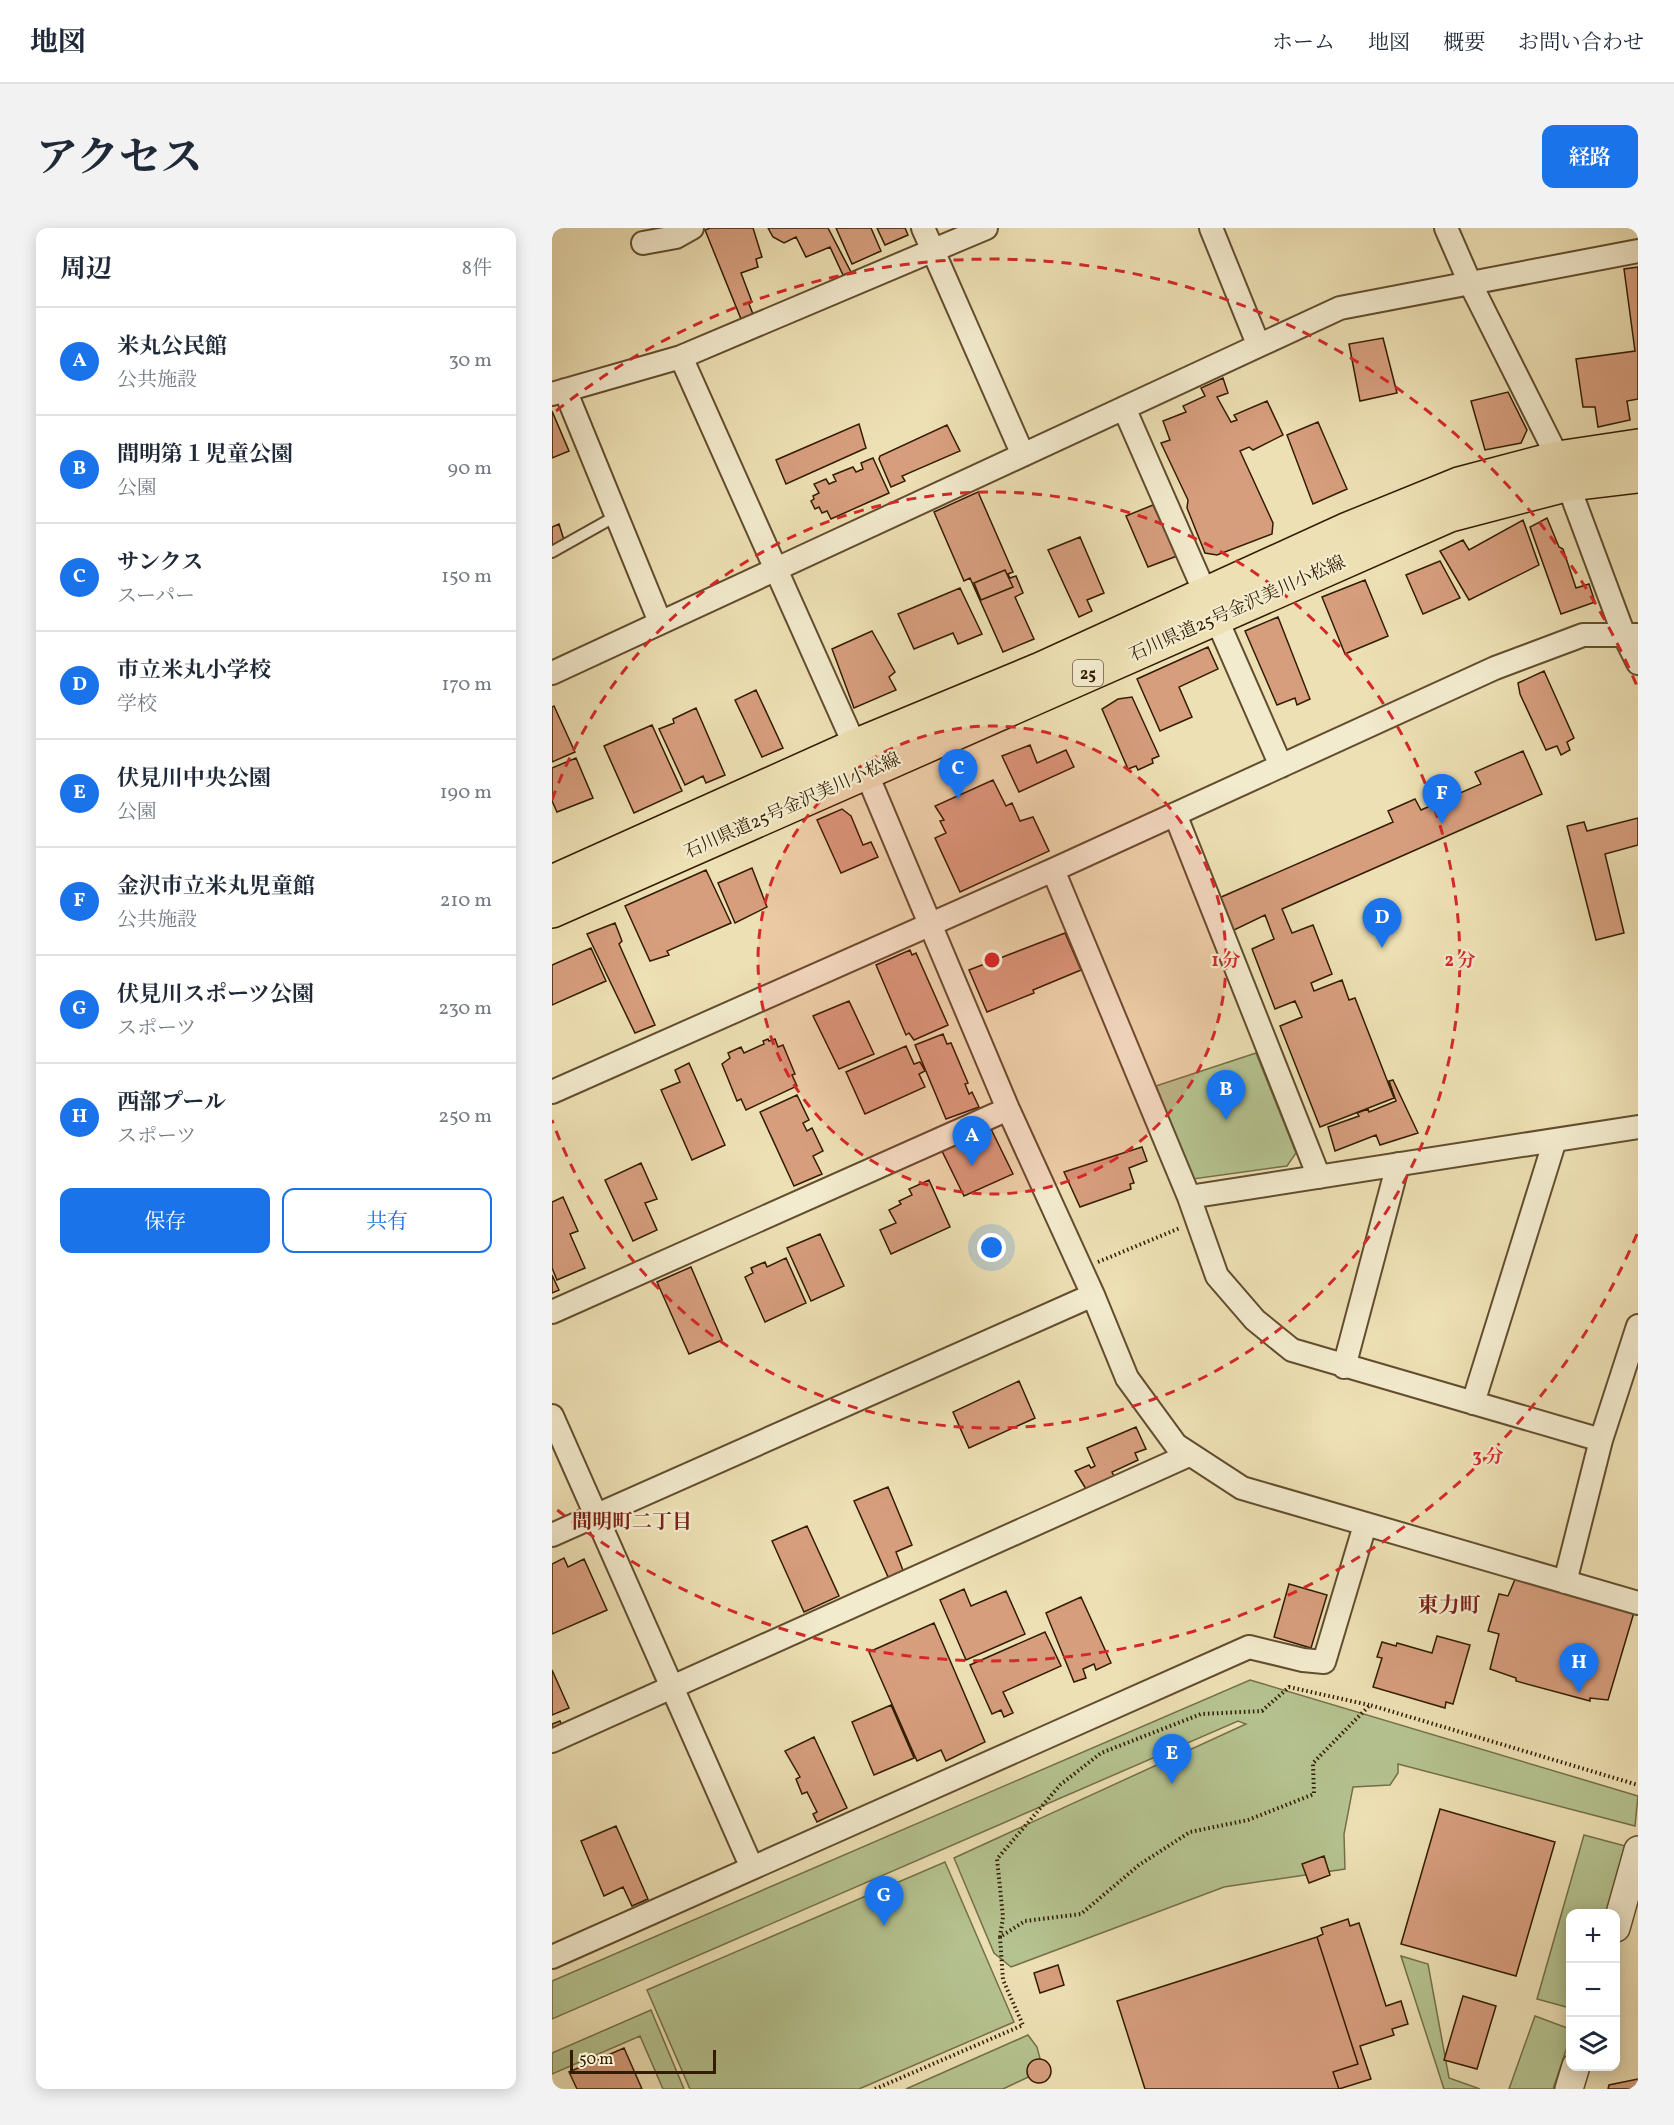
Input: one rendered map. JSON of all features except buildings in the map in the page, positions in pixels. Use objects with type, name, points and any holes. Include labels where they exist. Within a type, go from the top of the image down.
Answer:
[{"type":"main road","name":"石川県道25号金沢美川小松線","points":[[1564,471],[1638,446]]},
{"type":"main road","name":"石川県道25号金沢美川小松線","points":[[552,911],[1041,669],[1211,606],[1348,529],[1459,484],[1564,471],[1638,476]]},
{"type":"main road","name":"石川県道25号金沢美川小松線","points":[[552,882],[860,759]]},
{"type":"street","points":[[643,243],[676,237],[692,228]]},
{"type":"street","points":[[923,228],[1023,455]]},
{"type":"street","points":[[660,622],[616,516],[558,392],[681,357],[986,228]]},
{"type":"street","points":[[1211,228],[1258,344]]},
{"type":"street","points":[[1446,228],[1470,283],[1564,471],[1631,635],[1638,663]]},
{"type":"street","points":[[552,673],[1340,308],[1638,251]]},
{"type":"street","points":[[681,357],[860,759],[1008,1109],[1093,1295],[1127,1378],[1176,1445],[1242,1488],[1638,1603]]},
{"type":"street","points":[[1124,408],[1281,766]]},
{"type":"street","points":[[552,1092],[1053,870],[1545,647],[1583,635],[1631,635]]},
{"type":"street","points":[[1175,814],[1319,1177]]},
{"type":"street","points":[[1053,870],[1189,1197],[1217,1276],[1255,1320],[1292,1350],[1601,1440]]},
{"type":"street","points":[[552,1312],[1008,1109]]},
{"type":"street","points":[[1189,1197],[1638,1126]]},
{"type":"street","points":[[1473,1403],[1555,1140]]},
{"type":"street","points":[[1344,1367],[1398,1164]]},
{"type":"street","points":[[552,1535],[1093,1295]]},
{"type":"street","points":[[1565,1582],[1601,1440],[1638,1326]]},
{"type":"street","points":[[552,1416],[752,1868]]},
{"type":"street","points":[[552,1741],[1189,1455]]},
{"type":"street","points":[[552,1957],[1249,1647],[1303,1660],[1324,1662],[1365,1525]]},
{"type":"street","points":[[1620,1914],[1638,1850]]},
{"type":"street","points":[[1569,2089],[1575,2071]]},
{"type":"lane","points":[[552,552],[616,516]]},
{"type":"path","points":[[1081,1269],[1197,1221]]},
{"type":"path","points":[[875,2089],[1023,2025],[1003,1980],[1000,1937],[1003,1917],[997,1859],[1060,1785],[1101,1753],[1201,1714],[1263,1712],[1289,1687],[1370,1706],[1638,1785]]},
{"type":"path","points":[[1000,1937],[1025,1921],[1081,1914],[1139,1865],[1190,1832],[1248,1820],[1314,1794],[1313,1763],[1370,1706]]},
{"type":"green space","points":[[1256,1053],[1296,1153],[1287,1166],[1193,1179],[1156,1086]]},
{"type":"green space","points":[[1250,1680],[1638,1796],[1635,1826],[1398,1764],[1398,1773],[1390,1785],[1353,1787],[1344,1834],[1345,1869],[1224,1887],[1011,1967],[994,1953],[954,1858],[1246,1724],[1238,1721],[552,2019],[552,1981]]},
{"type":"green space","points":[[1584,1835],[1629,1847],[1611,1909],[1566,1909],[1566,2007],[1537,1999]]},
{"type":"green space","points":[[945,1862],[1014,2022],[859,2089],[690,2089],[647,1990]]},
{"type":"green space","points":[[1401,1956],[1428,1964],[1449,2078],[1480,2089],[1444,2089]]},
{"type":"green space","points":[[651,2010],[684,2089],[663,2089],[640,2036],[552,2074],[552,2053]]},
{"type":"green space","points":[[1535,2016],[1566,2028],[1566,2050],[1553,2089],[1509,2089]]},
{"type":"green space","points":[[1028,2035],[1037,2047],[1043,2070],[1003,2089],[906,2089]]},
{"type":"place","name":"サンクス","points":[[958,799]]},
{"type":"place","name":"金沢市立米丸児童館","points":[[1442,824]]},
{"type":"place","name":"市立米丸小学校","points":[[1382,948]]},
{"type":"place","name":"間明第１児童公園","points":[[1226,1120]]},
{"type":"place","name":"米丸公民館","points":[[972,1166]]},
{"type":"place","name":"西部プール","points":[[1579,1693]]},
{"type":"place","name":"伏見川中央公園","points":[[1172,1784]]},
{"type":"place","name":"伏見川スポーツ公園","points":[[884,1926]]},
{"type":"district","name":"間明町二丁目","points":[[632,1521]]},
{"type":"district","name":"東力町","points":[[1449,1605]]}]
